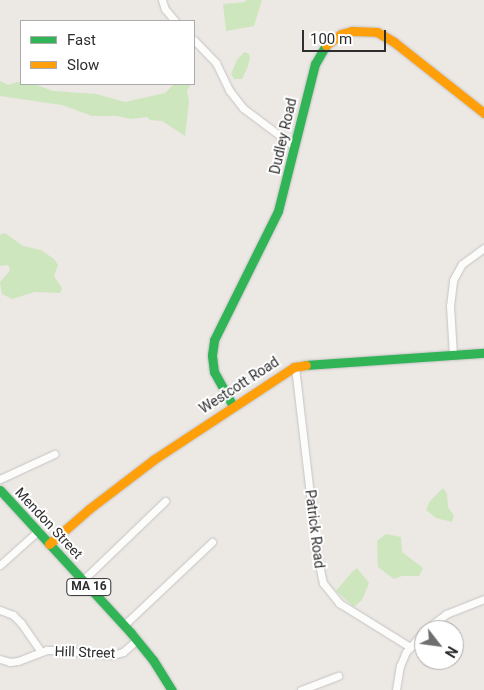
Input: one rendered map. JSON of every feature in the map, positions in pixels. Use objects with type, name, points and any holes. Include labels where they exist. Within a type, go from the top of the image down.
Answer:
[{"type":"street","points":[[162,0],[165,9],[174,20]]},
{"type":"street","name":"Dudley Road","points":[[233,406],[214,372],[212,354],[214,340],[278,211],[317,59],[331,41],[352,31],[371,30],[388,38],[484,112]]},
{"type":"street","points":[[195,41],[216,63],[229,90],[243,108],[295,147]]},
{"type":"street","points":[[453,355],[450,306],[453,280],[462,264],[484,248]]},
{"type":"street","name":"Westcott Road","points":[[49,544],[127,478],[233,406],[295,367],[327,362],[484,353]]},
{"type":"street","name":"Patrick Road","points":[[295,367],[316,555],[324,583],[340,603],[410,647]]},
{"type":"street","points":[[0,479],[54,454]]},
{"type":"street","name":"Mendon Street","points":[[0,490],[137,640],[172,690]]},
{"type":"street","points":[[83,580],[165,501]]},
{"type":"street","points":[[0,565],[38,531]]},
{"type":"street","points":[[124,625],[212,542]]},
{"type":"street","points":[[438,620],[446,614],[484,598]]},
{"type":"street","points":[[0,610],[13,615],[21,623],[41,652]]},
{"type":"street","name":"Hill Street","points":[[0,659],[10,662],[18,661],[41,652],[54,650],[112,655],[123,652],[137,640]]},
{"type":"street","points":[[396,690],[400,666],[414,642]]},
{"type":"street","points":[[300,690],[338,676]]},
{"type":"green space","points":[[246,0],[262,0],[254,26],[226,31],[223,4],[245,2]]},
{"type":"green space","points":[[244,52],[249,54],[250,58],[247,69],[242,79],[234,79],[231,74],[237,60]]},
{"type":"green space","points":[[0,81],[8,85],[17,82],[20,82],[20,85],[37,85],[53,91],[96,94],[125,102],[165,93],[173,85],[190,85],[187,91],[189,102],[185,136],[162,121],[150,120],[147,117],[131,119],[117,116],[92,116],[62,105],[0,96]]},
{"type":"green space","points":[[5,233],[23,246],[41,250],[54,259],[58,265],[54,276],[62,288],[60,293],[35,292],[12,299],[2,294],[0,282],[9,272],[10,268],[7,265],[0,266],[0,235]]},
{"type":"green space","points":[[443,488],[447,494],[448,507],[454,516],[452,522],[436,518],[426,510],[430,501]]},
{"type":"green space","points":[[386,534],[401,537],[402,552],[423,568],[419,576],[402,576],[394,579],[378,567],[377,541]]},
{"type":"green space","points":[[357,568],[369,583],[362,600],[354,607],[336,591]]},
{"type":"traffic: fast","points":[[233,406],[214,372],[212,355],[214,340],[278,211],[315,64],[326,45]]},
{"type":"traffic: fast","points":[[306,365],[484,353]]},
{"type":"traffic: fast","points":[[0,490],[131,633],[153,660],[172,690]]},
{"type":"traffic: slow","points":[[326,45],[341,34],[352,31],[377,32],[394,42],[484,113]]},
{"type":"traffic: slow","points":[[49,544],[89,509],[153,460],[294,367],[306,365]]}]
